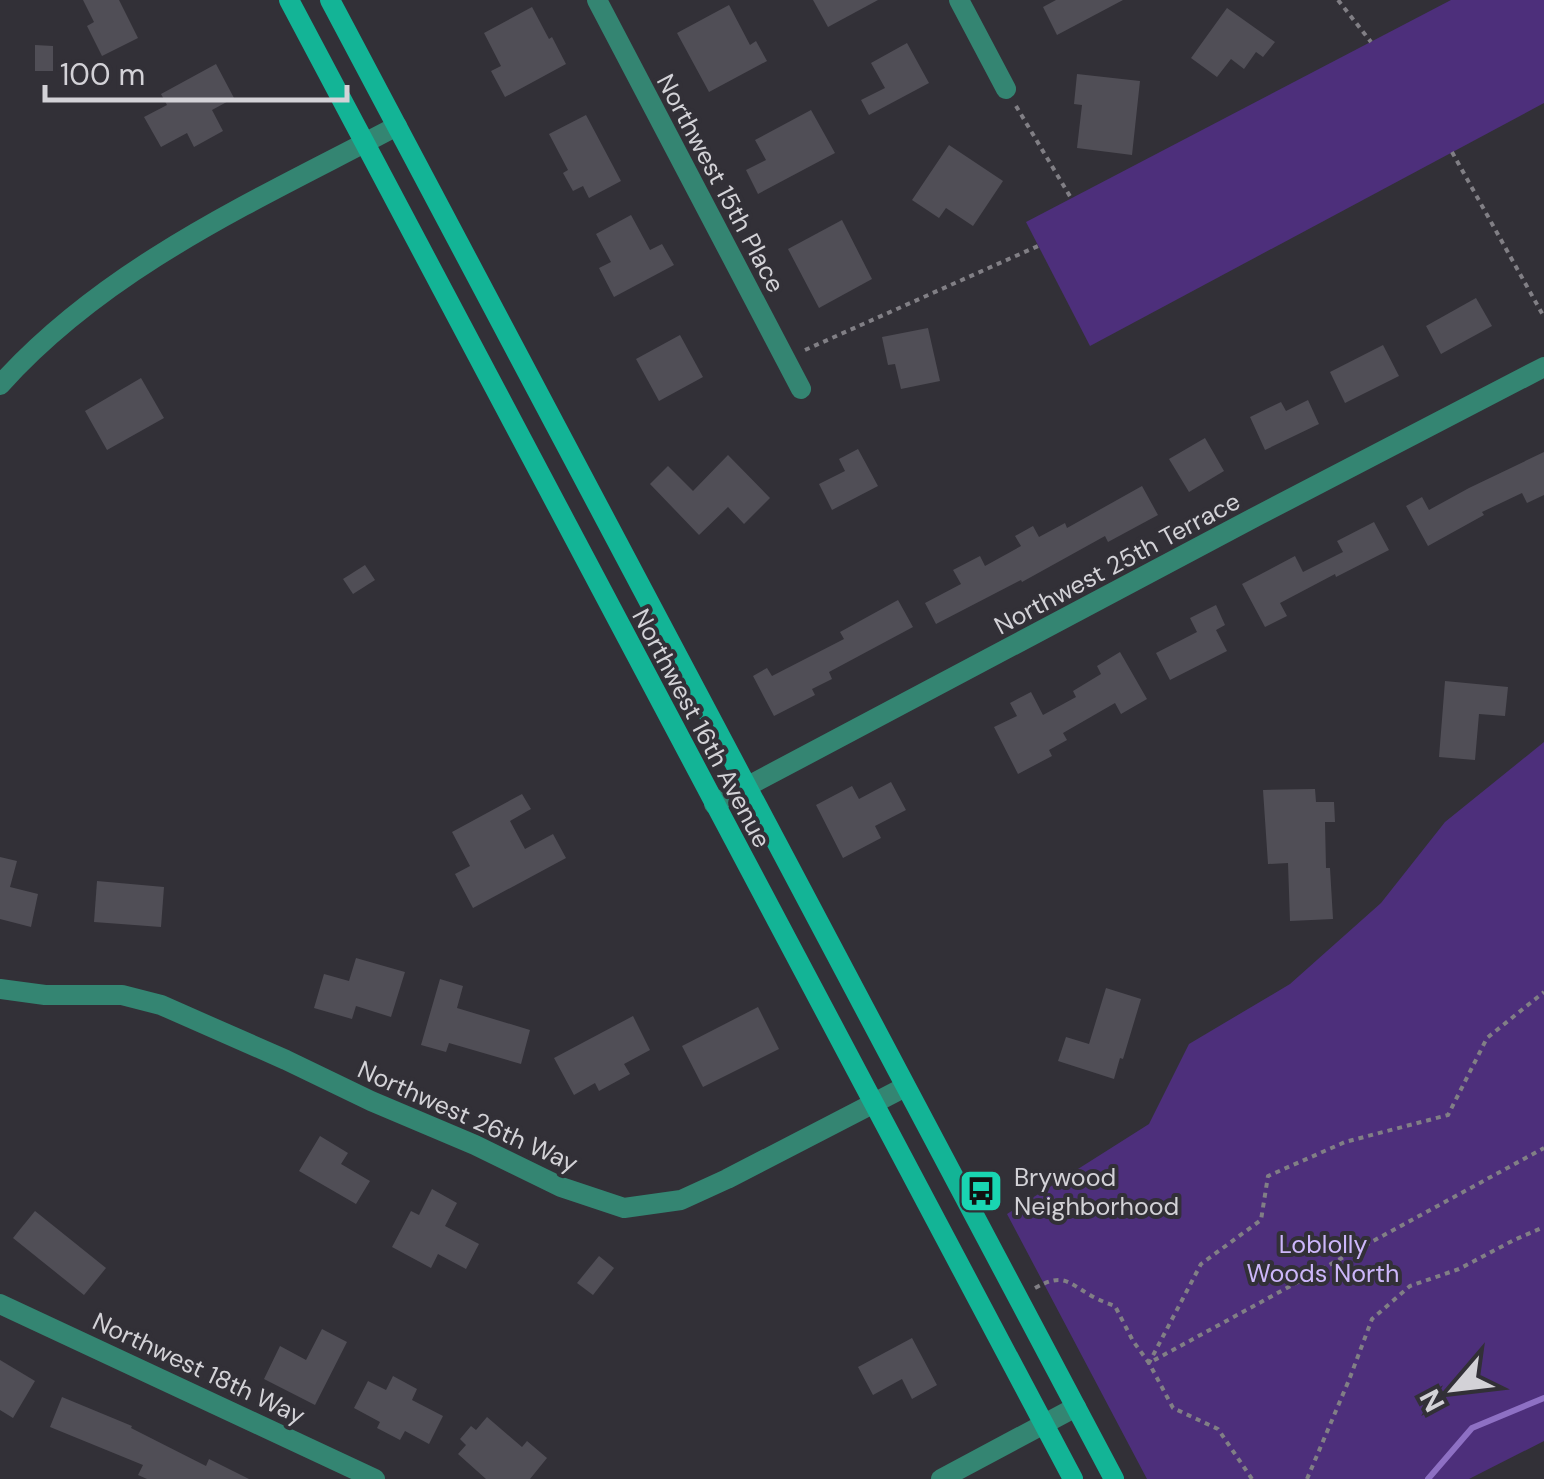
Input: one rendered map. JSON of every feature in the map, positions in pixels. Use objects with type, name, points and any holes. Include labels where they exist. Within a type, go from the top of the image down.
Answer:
[{"type":"main road","name":"Northwest 16th Avenue","points":[[289,0],[1073,1479]]},
{"type":"main road","name":"Northwest 16th Avenue","points":[[330,0],[1114,1479]]},
{"type":"main road","points":[[542,478],[574,461]]},
{"type":"street","name":"Northwest 15th Place","points":[[597,0],[801,389]]},
{"type":"street","points":[[959,0],[1006,89]]},
{"type":"street","points":[[0,385],[54,331],[173,244],[397,126]]},
{"type":"street","name":"Northwest 25th Terrace","points":[[714,804],[1544,367]]},
{"type":"street","name":"Northwest 26th Way","points":[[0,988],[45,995],[122,996],[161,1005],[561,1187],[624,1208],[681,1200],[905,1086]]},
{"type":"street","name":"Northwest 18th Way","points":[[0,1304],[375,1479]]},
{"type":"street","points":[[941,1479],[1076,1408]]},
{"type":"path","points":[[1338,0],[1371,42]]},
{"type":"path","points":[[1006,89],[1071,198]]},
{"type":"path","points":[[1452,152],[1544,317]]},
{"type":"path","points":[[786,359],[1038,246]]},
{"type":"path","points":[[1149,1363],[1201,1264],[1261,1220],[1268,1176],[1345,1142],[1448,1115],[1487,1038],[1544,992]]},
{"type":"path","points":[[1149,1363],[1544,1148]]},
{"type":"path","points":[[1308,1479],[1372,1318],[1410,1286],[1459,1269],[1544,1227]]},
{"type":"path","points":[[1034,1289],[1049,1280],[1068,1280],[1094,1298],[1115,1306],[1173,1408],[1218,1429],[1252,1479]]},
{"type":"green space","points":[[1451,0],[1544,0],[1544,103],[1090,346],[1026,222]]},
{"type":"green space","name":"Loblolly Woods North","points":[[1544,742],[1544,1441],[1469,1479],[1147,1479],[1007,1214],[1149,1124],[1189,1044],[1290,984],[1381,903],[1445,822]]},
{"type":"building","points":[[83,0],[119,0],[138,38],[102,56],[87,26],[94,22]]},
{"type":"building","points":[[813,0],[878,0],[828,27]]},
{"type":"building","points":[[1056,0],[1123,0],[1057,35],[1043,7]]},
{"type":"building","points":[[729,5],[750,45],[756,41],[767,61],[709,92],[677,33]]},
{"type":"building","points":[[532,7],[566,64],[505,97],[491,71],[501,66],[484,33]]},
{"type":"building","points":[[1227,8],[1275,42],[1263,57],[1256,52],[1244,69],[1231,59],[1217,77],[1191,58]]},
{"type":"building","points":[[907,43],[929,83],[869,115],[861,100],[885,88],[871,63]]},
{"type":"building","points":[[35,45],[53,46],[53,71],[35,71]]},
{"type":"building","points":[[216,64],[234,98],[212,110],[223,131],[194,147],[187,133],[161,147],[144,117],[167,105],[161,94]]},
{"type":"building","points":[[1077,74],[1140,81],[1132,155],[1077,148],[1082,105],[1074,104]]},
{"type":"building","points":[[811,110],[835,153],[758,194],[746,170],[766,160],[755,140]]},
{"type":"building","points":[[586,115],[621,181],[589,198],[583,186],[573,191],[563,173],[568,170],[549,134]]},
{"type":"building","points":[[949,145],[1003,181],[973,226],[946,208],[939,218],[912,200]]},
{"type":"building","points":[[631,215],[650,250],[662,244],[674,265],[614,297],[599,268],[611,262],[596,234]]},
{"type":"building","points":[[842,220],[872,279],[819,308],[788,249]]},
{"type":"building","points":[[1476,298],[1492,326],[1441,354],[1426,326]]},
{"type":"building","points":[[928,328],[940,381],[901,389],[895,364],[888,365],[882,337]]},
{"type":"building","points":[[680,335],[703,377],[659,401],[636,359]]},
{"type":"building","points":[[1383,345],[1399,376],[1345,403],[1330,372]]},
{"type":"building","points":[[141,378],[164,418],[107,450],[85,411]]},
{"type":"building","points":[[1308,400],[1319,424],[1265,450],[1250,417],[1281,402],[1286,411]]},
{"type":"building","points":[[1205,438],[1224,471],[1189,492],[1169,459]]},
{"type":"building","points":[[858,449],[878,486],[832,510],[819,484],[845,471],[839,459]]},
{"type":"building","points":[[1544,452],[1544,495],[1527,503],[1522,493],[1482,512],[1484,515],[1428,546],[1406,506],[1422,497],[1429,510]]},
{"type":"building","points":[[728,455],[770,498],[744,524],[728,507],[699,535],[650,484],[668,466],[693,491]]},
{"type":"building","points":[[1142,486],[1158,515],[1108,542],[1105,536],[936,624],[925,603],[961,584],[953,570],[980,556],[985,566],[1021,546],[1015,536],[1033,526],[1039,537],[1065,523],[1067,528]]},
{"type":"building","points":[[1374,522],[1389,550],[1280,603],[1287,616],[1265,627],[1242,584],[1295,556],[1303,572],[1343,552],[1337,541]]},
{"type":"building","points":[[365,565],[375,580],[353,594],[343,579]]},
{"type":"building","points":[[898,600],[913,627],[829,672],[832,679],[812,689],[815,695],[774,716],[753,676],[767,668],[772,676],[844,639],[840,632]]},
{"type":"building","points":[[1216,605],[1225,625],[1216,630],[1227,651],[1170,680],[1156,653],[1197,632],[1190,618]]},
{"type":"building","points":[[1120,652],[1147,699],[1121,714],[1115,703],[1063,733],[1067,740],[1049,750],[1052,756],[1018,774],[994,727],[1017,716],[1010,703],[1031,692],[1043,715],[1076,697],[1073,691],[1101,674],[1097,666]]},
{"type":"building","points":[[1445,681],[1508,687],[1505,716],[1479,714],[1475,760],[1439,757]]},
{"type":"building","points":[[891,782],[906,810],[875,826],[881,838],[843,858],[816,805],[852,786],[859,799]]},
{"type":"building","points":[[1315,789],[1316,802],[1334,802],[1335,822],[1325,822],[1333,919],[1290,921],[1288,863],[1268,864],[1263,790]]},
{"type":"building","points":[[522,794],[531,809],[510,821],[525,849],[553,834],[566,858],[473,908],[455,874],[470,866],[452,832]]},
{"type":"building","points":[[0,857],[17,861],[10,887],[38,894],[31,927],[0,919]]},
{"type":"building","points":[[97,881],[164,887],[161,927],[94,922]]},
{"type":"building","points":[[356,958],[405,972],[391,1017],[356,1006],[352,1019],[314,1008],[324,974],[349,981]]},
{"type":"building","points":[[440,979],[463,986],[457,1008],[530,1030],[521,1064],[449,1043],[446,1052],[421,1045]]},
{"type":"building","points":[[1106,988],[1141,999],[1114,1079],[1058,1061],[1066,1037],[1089,1044]]},
{"type":"building","points":[[758,1007],[779,1049],[703,1087],[682,1046]]},
{"type":"building","points":[[633,1016],[650,1050],[624,1064],[630,1074],[599,1091],[595,1083],[574,1095],[554,1058]]},
{"type":"building","points":[[320,1136],[348,1153],[341,1164],[370,1181],[356,1204],[299,1171]]},
{"type":"building","points":[[432,1189],[457,1203],[445,1226],[479,1244],[466,1269],[438,1254],[431,1268],[392,1247],[411,1211],[419,1215]]},
{"type":"building","points":[[35,1211],[106,1268],[84,1295],[13,1238]]},
{"type":"building","points":[[599,1256],[614,1268],[593,1295],[577,1283]]},
{"type":"building","points":[[322,1329],[347,1342],[315,1405],[264,1379],[280,1346],[306,1360]]},
{"type":"building","points":[[912,1338],[937,1385],[912,1399],[902,1379],[873,1395],[858,1367]]},
{"type":"building","points":[[0,1360],[35,1381],[13,1418],[0,1410]]},
{"type":"building","points":[[393,1376],[417,1389],[412,1400],[443,1416],[429,1444],[405,1431],[400,1440],[377,1428],[380,1422],[354,1408],[368,1381],[386,1390]]},
{"type":"building","points":[[62,1397],[132,1426],[206,1466],[209,1459],[249,1479],[147,1479],[138,1475],[143,1465],[50,1427]]},
{"type":"building","points":[[487,1417],[522,1447],[527,1441],[547,1458],[530,1479],[486,1479],[458,1454],[466,1445],[460,1439],[471,1426],[476,1430]]},
{"type":"waterway","points":[[1428,1479],[1472,1428],[1544,1398]]},
{"type":"place","name":"Brywood Neighborhood","points":[[981,1191]]}]
